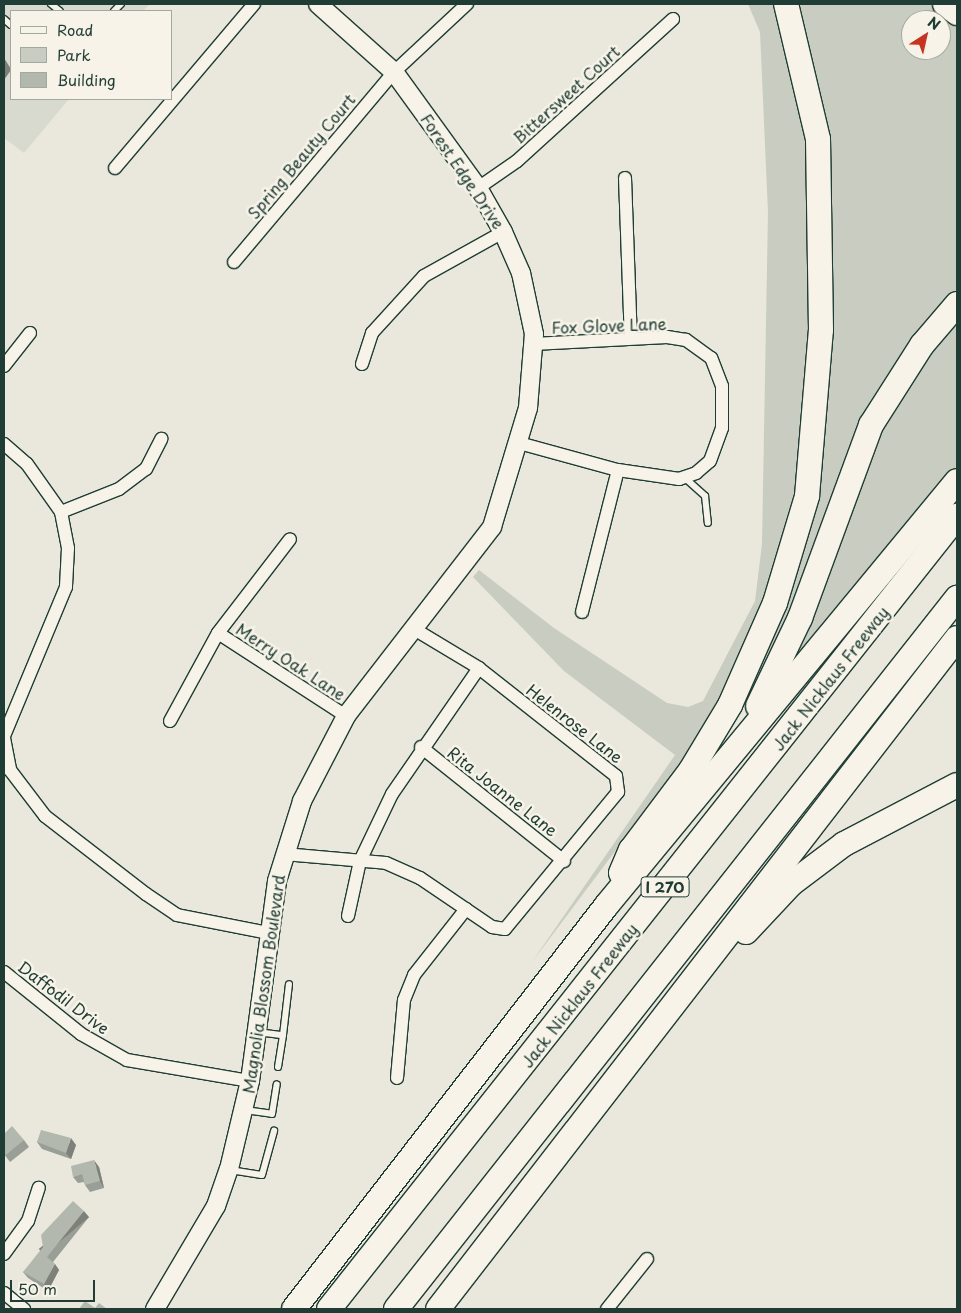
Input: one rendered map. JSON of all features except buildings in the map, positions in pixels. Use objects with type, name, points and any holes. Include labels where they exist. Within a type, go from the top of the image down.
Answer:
[{"type":"highway","points":[[606,906],[631,850],[691,770],[730,705],[775,603],[807,496],[821,330],[818,139],[786,4]]},
{"type":"highway","points":[[946,4],[957,13]]},
{"type":"highway","points":[[714,775],[765,694],[800,618],[871,424],[922,345],[957,304]]},
{"type":"highway","points":[[294,1309],[606,906],[957,481]]},
{"type":"highway","name":"Jack Nicklaus Freeway","points":[[329,1309],[957,516]]},
{"type":"highway","name":"I 270","points":[[396,1309],[957,598]]},
{"type":"highway","points":[[438,1309],[957,638]]},
{"type":"highway","points":[[562,1149],[791,884],[844,844],[957,785]]},
{"type":"street","points":[[115,168],[254,4]]},
{"type":"street","name":"Forest Edge Drive","points":[[318,4],[394,72],[478,188],[503,232],[522,273],[533,344],[528,408],[492,527],[460,571]]},
{"type":"street","name":"Spring Beauty Court","points":[[234,262],[394,72],[468,4]]},
{"type":"street","name":"Bittersweet Court","points":[[478,188],[517,161],[673,18]]},
{"type":"street","points":[[625,178],[631,338]]},
{"type":"street","points":[[362,364],[372,333],[424,276],[503,232]]},
{"type":"street","points":[[4,366],[30,333]]},
{"type":"street","name":"Fox Glove Lane","points":[[533,344],[631,338],[686,340],[710,358],[722,386],[719,445],[710,461],[684,477]]},
{"type":"street","points":[[61,512],[119,489],[146,469],[161,439]]},
{"type":"street","points":[[518,443],[618,470],[684,477]]},
{"type":"street","points":[[4,444],[27,464],[61,512],[68,548],[66,587],[4,737],[10,770],[45,816],[146,894],[177,915],[268,933]]},
{"type":"street","points":[[582,612],[618,470]]},
{"type":"street","points":[[170,721],[218,633],[290,539]]},
{"type":"street","name":"Magnolia Blossom Boulevard","points":[[154,1309],[216,1206],[229,1169],[245,1110],[250,1081],[268,933],[284,854],[302,801],[346,716],[460,571]]},
{"type":"street","name":"Helenrose Lane","points":[[284,854],[386,863],[420,878],[492,927],[511,926],[618,792],[619,781],[479,668],[414,629]]},
{"type":"street","name":"Merry Oak Lane","points":[[218,633],[346,716]]},
{"type":"street","points":[[348,916],[360,861],[421,747],[479,668]]},
{"type":"street","name":"Rita Joanne Lane","points":[[421,747],[564,861]]},
{"type":"street","points":[[397,1078],[404,1000],[414,975],[466,909]]},
{"type":"street","name":"Daffodil Drive","points":[[4,972],[81,1034],[127,1060],[250,1081]]},
{"type":"street","points":[[4,1254],[28,1221],[39,1188]]},
{"type":"street","points":[[606,1309],[648,1259]]},
{"type":"street","points":[[4,1293],[24,1309]]},
{"type":"lane","points":[[684,477],[705,496],[708,523]]},
{"type":"lane","points":[[278,1067],[290,984]]},
{"type":"lane","points":[[256,1032],[283,1035]]},
{"type":"lane","points":[[245,1110],[272,1114],[277,1084]]},
{"type":"lane","points":[[229,1169],[247,1176],[262,1174],[274,1131]]},
{"type":"shaded area","points":[[4,4],[150,4],[144,10],[10,10],[10,100],[68,100],[24,153],[4,138]]},
{"type":"green space","points":[[748,4],[778,4],[805,103],[813,415],[777,576],[731,685],[685,758],[532,962],[675,755],[564,671],[473,577],[479,570],[554,628],[667,703],[688,707],[703,701],[755,601],[762,544],[768,212],[760,32]]},
{"type":"green space","points":[[794,4],[929,4],[936,10],[901,10],[901,60],[951,60],[951,22],[957,27],[957,290],[922,327],[866,412],[793,607],[761,678],[739,714],[735,711],[818,481],[825,435],[830,365],[828,194]]},
{"type":"green space","points":[[957,318],[957,467],[798,659],[794,657],[867,457],[892,405]]}]
